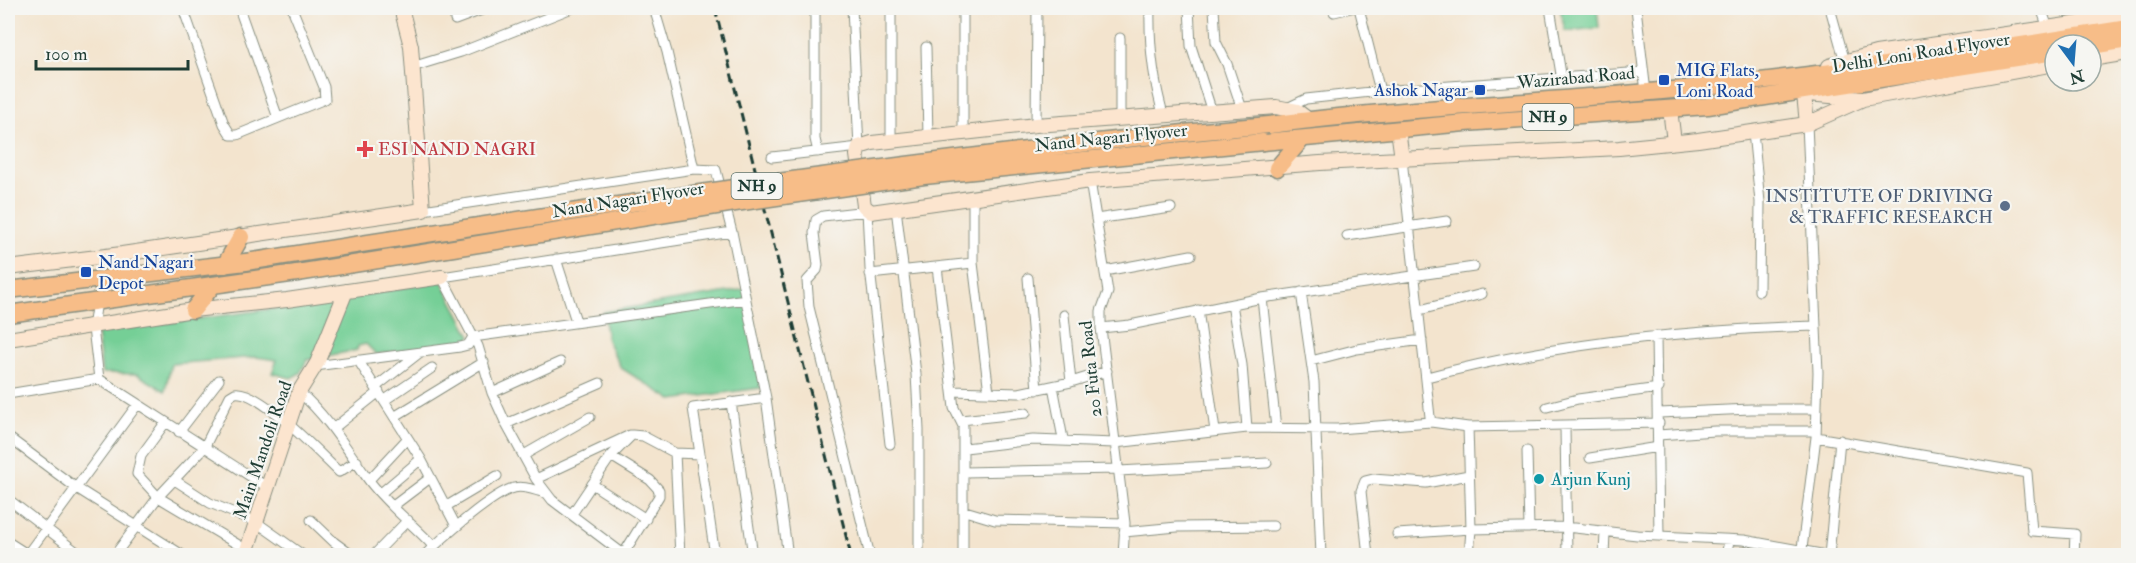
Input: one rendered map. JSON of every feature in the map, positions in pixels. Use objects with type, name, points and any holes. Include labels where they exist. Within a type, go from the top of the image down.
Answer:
[{"type":"highway","name":"Delhi Loni Road Flyover","points":[[1796,88],[1856,71],[2128,28]]},
{"type":"highway","points":[[2103,44],[2128,40]]},
{"type":"highway","name":"Delhi Loni Road Flyover","points":[[1856,71],[2043,53]]},
{"type":"highway","name":"Wazirabad Road","points":[[1309,120],[1646,92],[1796,88]]},
{"type":"highway","name":"Wazirabad Road","points":[[1302,139],[1398,129],[1708,106],[1796,88]]},
{"type":"highway","name":"Nand Nagari Flyover","points":[[225,265],[972,155],[1309,120]]},
{"type":"highway","points":[[1276,168],[1302,139]]},
{"type":"highway","name":"Nand Nagari Flyover","points":[[213,285],[735,203],[924,176],[1302,139]]},
{"type":"highway","points":[[225,265],[241,237]]},
{"type":"highway","name":"NH 9","points":[[8,290],[225,265]]},
{"type":"highway","points":[[193,310],[213,285]]},
{"type":"highway","name":"NH 9","points":[[8,314],[213,285]]},
{"type":"street","points":[[194,8],[183,9],[224,124],[231,135],[243,134],[325,99],[324,87],[292,8]]},
{"type":"street","points":[[238,8],[278,118]]},
{"type":"street","points":[[401,8],[411,46],[423,210]]},
{"type":"street","points":[[455,20],[488,8]]},
{"type":"street","points":[[412,67],[461,52],[572,8]]},
{"type":"street","points":[[654,8],[667,52],[694,169]]},
{"type":"street","points":[[815,8],[815,139],[818,152]]},
{"type":"street","points":[[852,8],[859,147],[857,155],[864,206],[867,211],[870,274],[890,444]]},
{"type":"street","points":[[891,8],[891,141]]},
{"type":"street","points":[[963,8],[963,135]]},
{"type":"street","points":[[1036,8],[1036,125]]},
{"type":"street","points":[[1150,8],[1149,47],[1156,90],[1164,117]]},
{"type":"street","points":[[1189,8],[1191,46],[1212,112]]},
{"type":"street","points":[[1202,8],[1214,9],[1216,42],[1227,64],[1242,109]]},
{"type":"street","points":[[1334,12],[1351,8]]},
{"type":"street","points":[[1359,8],[1380,91]]},
{"type":"street","points":[[1550,8],[1563,80]]},
{"type":"street","points":[[1636,8],[1646,92]]},
{"type":"street","points":[[1830,8],[1856,71]]},
{"type":"street","points":[[2041,8],[2048,28]]},
{"type":"street","name":"Wazirabad Road","points":[[1796,88],[1856,71],[1876,53],[2128,16]]},
{"type":"street","points":[[1120,38],[1120,120]]},
{"type":"street","points":[[926,47],[928,137]]},
{"type":"street","points":[[2103,57],[2128,54]]},
{"type":"street","name":"Wazirabad Road","points":[[1796,88],[1863,99],[2043,66]]},
{"type":"street","points":[[772,157],[1036,125],[1164,117],[1242,109],[1287,108],[1306,99],[1380,91],[1563,80],[1643,72]]},
{"type":"street","points":[[1796,88],[1807,124],[1816,326],[1816,434],[1802,549]]},
{"type":"street","points":[[870,555],[829,395],[806,287],[807,281],[817,270],[814,233],[816,220],[823,216],[1090,181],[1402,159],[1584,150],[1674,142],[1807,124],[1863,99]]},
{"type":"street","points":[[1287,108],[1309,120]]},
{"type":"street","points":[[1670,109],[1674,142]]},
{"type":"street","points":[[1398,129],[1417,277],[1431,422]]},
{"type":"street","points":[[1753,132],[1760,202],[1759,291]]},
{"type":"street","points":[[8,267],[241,237],[711,168],[718,173],[766,398],[788,555]]},
{"type":"street","name":"20 Futa Road","points":[[1090,181],[1108,292],[1101,311],[1101,328],[1124,528],[1123,555]]},
{"type":"street","points":[[973,197],[973,263],[989,392]]},
{"type":"street","points":[[896,208],[920,430],[919,555]]},
{"type":"street","points":[[1096,219],[1170,208]]},
{"type":"street","points":[[1347,236],[1447,221]]},
{"type":"street","points":[[8,339],[93,328],[193,310],[442,277],[732,232]]},
{"type":"street","points":[[1106,271],[1191,255]]},
{"type":"street","points":[[556,259],[576,321]]},
{"type":"street","points":[[870,274],[973,263]]},
{"type":"street","points":[[937,267],[955,413],[961,420],[965,448],[963,555]]},
{"type":"street","points":[[1101,328],[1130,325],[1262,298],[1474,267]]},
{"type":"street","points":[[442,277],[484,362],[492,393],[506,424],[536,479],[546,493],[625,554],[659,496],[657,486],[611,456]]},
{"type":"street","points":[[1028,278],[1037,390]]},
{"type":"street","name":"Main Mandoli Road","points":[[246,553],[299,392],[315,366],[346,291]]},
{"type":"street","points":[[1301,292],[1314,382],[1321,555]]},
{"type":"street","points":[[1420,310],[1482,294]]},
{"type":"street","points":[[1262,298],[1276,428]]},
{"type":"street","points":[[315,366],[468,345],[473,337],[746,299]]},
{"type":"street","points":[[97,302],[93,328],[99,379]]},
{"type":"street","points":[[1232,304],[1242,365],[1247,428]]},
{"type":"street","points":[[1198,310],[1215,430]]},
{"type":"street","points":[[1064,315],[1071,382]]},
{"type":"street","points":[[1427,377],[1536,352],[1656,336],[1739,328],[1816,326]]},
{"type":"street","points":[[1656,336],[1659,388],[1659,536]]},
{"type":"street","points":[[1311,360],[1357,349],[1422,340]]},
{"type":"street","points":[[334,428],[420,353]]},
{"type":"street","points":[[358,360],[421,459],[456,526]]},
{"type":"street","points":[[394,417],[484,362]]},
{"type":"street","points":[[492,393],[560,362]]},
{"type":"street","points":[[385,400],[432,368]]},
{"type":"street","points":[[952,391],[1037,390],[1107,371]]},
{"type":"street","points":[[8,393],[99,379],[267,487]]},
{"type":"street","points":[[179,432],[219,380]]},
{"type":"street","points":[[506,424],[600,383]]},
{"type":"street","points":[[1053,386],[1063,439]]},
{"type":"street","points":[[1547,407],[1578,399],[1659,388]]},
{"type":"street","points":[[299,392],[334,428],[381,494],[433,546]]},
{"type":"street","points":[[114,555],[158,497],[204,448],[230,396],[235,393],[246,394],[289,423],[339,472],[357,461]]},
{"type":"street","points":[[715,555],[693,408],[766,398]]},
{"type":"street","points":[[731,402],[753,555]]},
{"type":"street","points":[[8,542],[27,555],[137,405]]},
{"type":"street","points":[[965,448],[1063,439],[1115,443],[1247,428],[1315,429],[1431,422],[1468,427],[1565,427],[1751,409],[1816,409]]},
{"type":"street","points":[[961,420],[1026,413]]},
{"type":"street","points":[[524,455],[590,417]]},
{"type":"street","points":[[165,423],[141,456],[137,474],[158,497],[246,553]]},
{"type":"street","points":[[1468,427],[1471,529],[1469,555]]},
{"type":"street","points":[[1565,427],[1567,555]]},
{"type":"street","points":[[1658,435],[1715,431],[1816,434],[1840,441],[2027,472],[2032,531],[2074,534],[2074,555]]},
{"type":"street","points":[[536,479],[638,434],[675,453],[700,454]]},
{"type":"street","points":[[572,514],[611,456],[632,435]]},
{"type":"street","points":[[8,437],[75,487],[184,555]]},
{"type":"street","points":[[369,480],[407,439]]},
{"type":"street","points":[[1397,534],[1471,529],[1566,527],[1605,532],[1729,540],[1782,551],[1802,549],[1830,555],[1840,441]]},
{"type":"street","points":[[1590,458],[1658,447]]},
{"type":"street","points":[[1527,451],[1529,528]]},
{"type":"street","points":[[675,453],[680,555]]},
{"type":"street","points":[[381,494],[421,459]]},
{"type":"street","points":[[964,472],[1118,470],[1267,463]]},
{"type":"street","points":[[1368,555],[1361,491],[1365,481],[1373,479],[1426,483],[1469,475]]},
{"type":"street","points":[[445,507],[497,476]]},
{"type":"street","points":[[393,506],[430,477]]},
{"type":"street","points":[[176,480],[210,503],[256,522],[293,552],[304,555]]},
{"type":"street","points":[[592,484],[646,519]]},
{"type":"street","points":[[424,555],[456,526],[511,488],[523,487],[546,493]]},
{"type":"street","points":[[8,499],[82,555]]},
{"type":"street","points":[[964,512],[995,520],[1124,528],[1273,525]]},
{"type":"street","points":[[311,520],[334,542],[354,555]]},
{"type":"street","points":[[373,555],[408,520]]},
{"type":"street","points":[[1604,555],[1605,532]]},
{"type":"street","points":[[1726,555],[1729,540]]},
{"type":"street","points":[[988,555],[995,555]]},
{"type":"green space","points":[[1560,8],[1597,8],[1599,28],[1565,31]]},
{"type":"green space","points":[[441,280],[471,336],[465,344],[376,354],[366,344],[358,346],[357,350],[307,360],[300,373],[291,378],[272,373],[277,360],[256,357],[171,364],[165,391],[137,374],[102,373],[97,332],[334,301]]},
{"type":"green space","points":[[746,289],[767,387],[672,400],[621,368],[607,340],[603,312]]},
{"type":"railway","points":[[715,8],[851,556]]},
{"type":"place","name":"MIG Flats, Loni Road","points":[[1664,80]]},
{"type":"place","name":"Ashok Nagar","points":[[1480,90]]},
{"type":"place","name":"ESI NAND NAGRI","points":[[365,149]]},
{"type":"place","name":"INSTITUTE OF DRIVING & TRAFFIC RESEARCH","points":[[2005,206]]},
{"type":"place","name":"Nand Nagari Depot","points":[[86,272]]},
{"type":"place","name":"Arjun Kunj","points":[[1539,479]]}]
